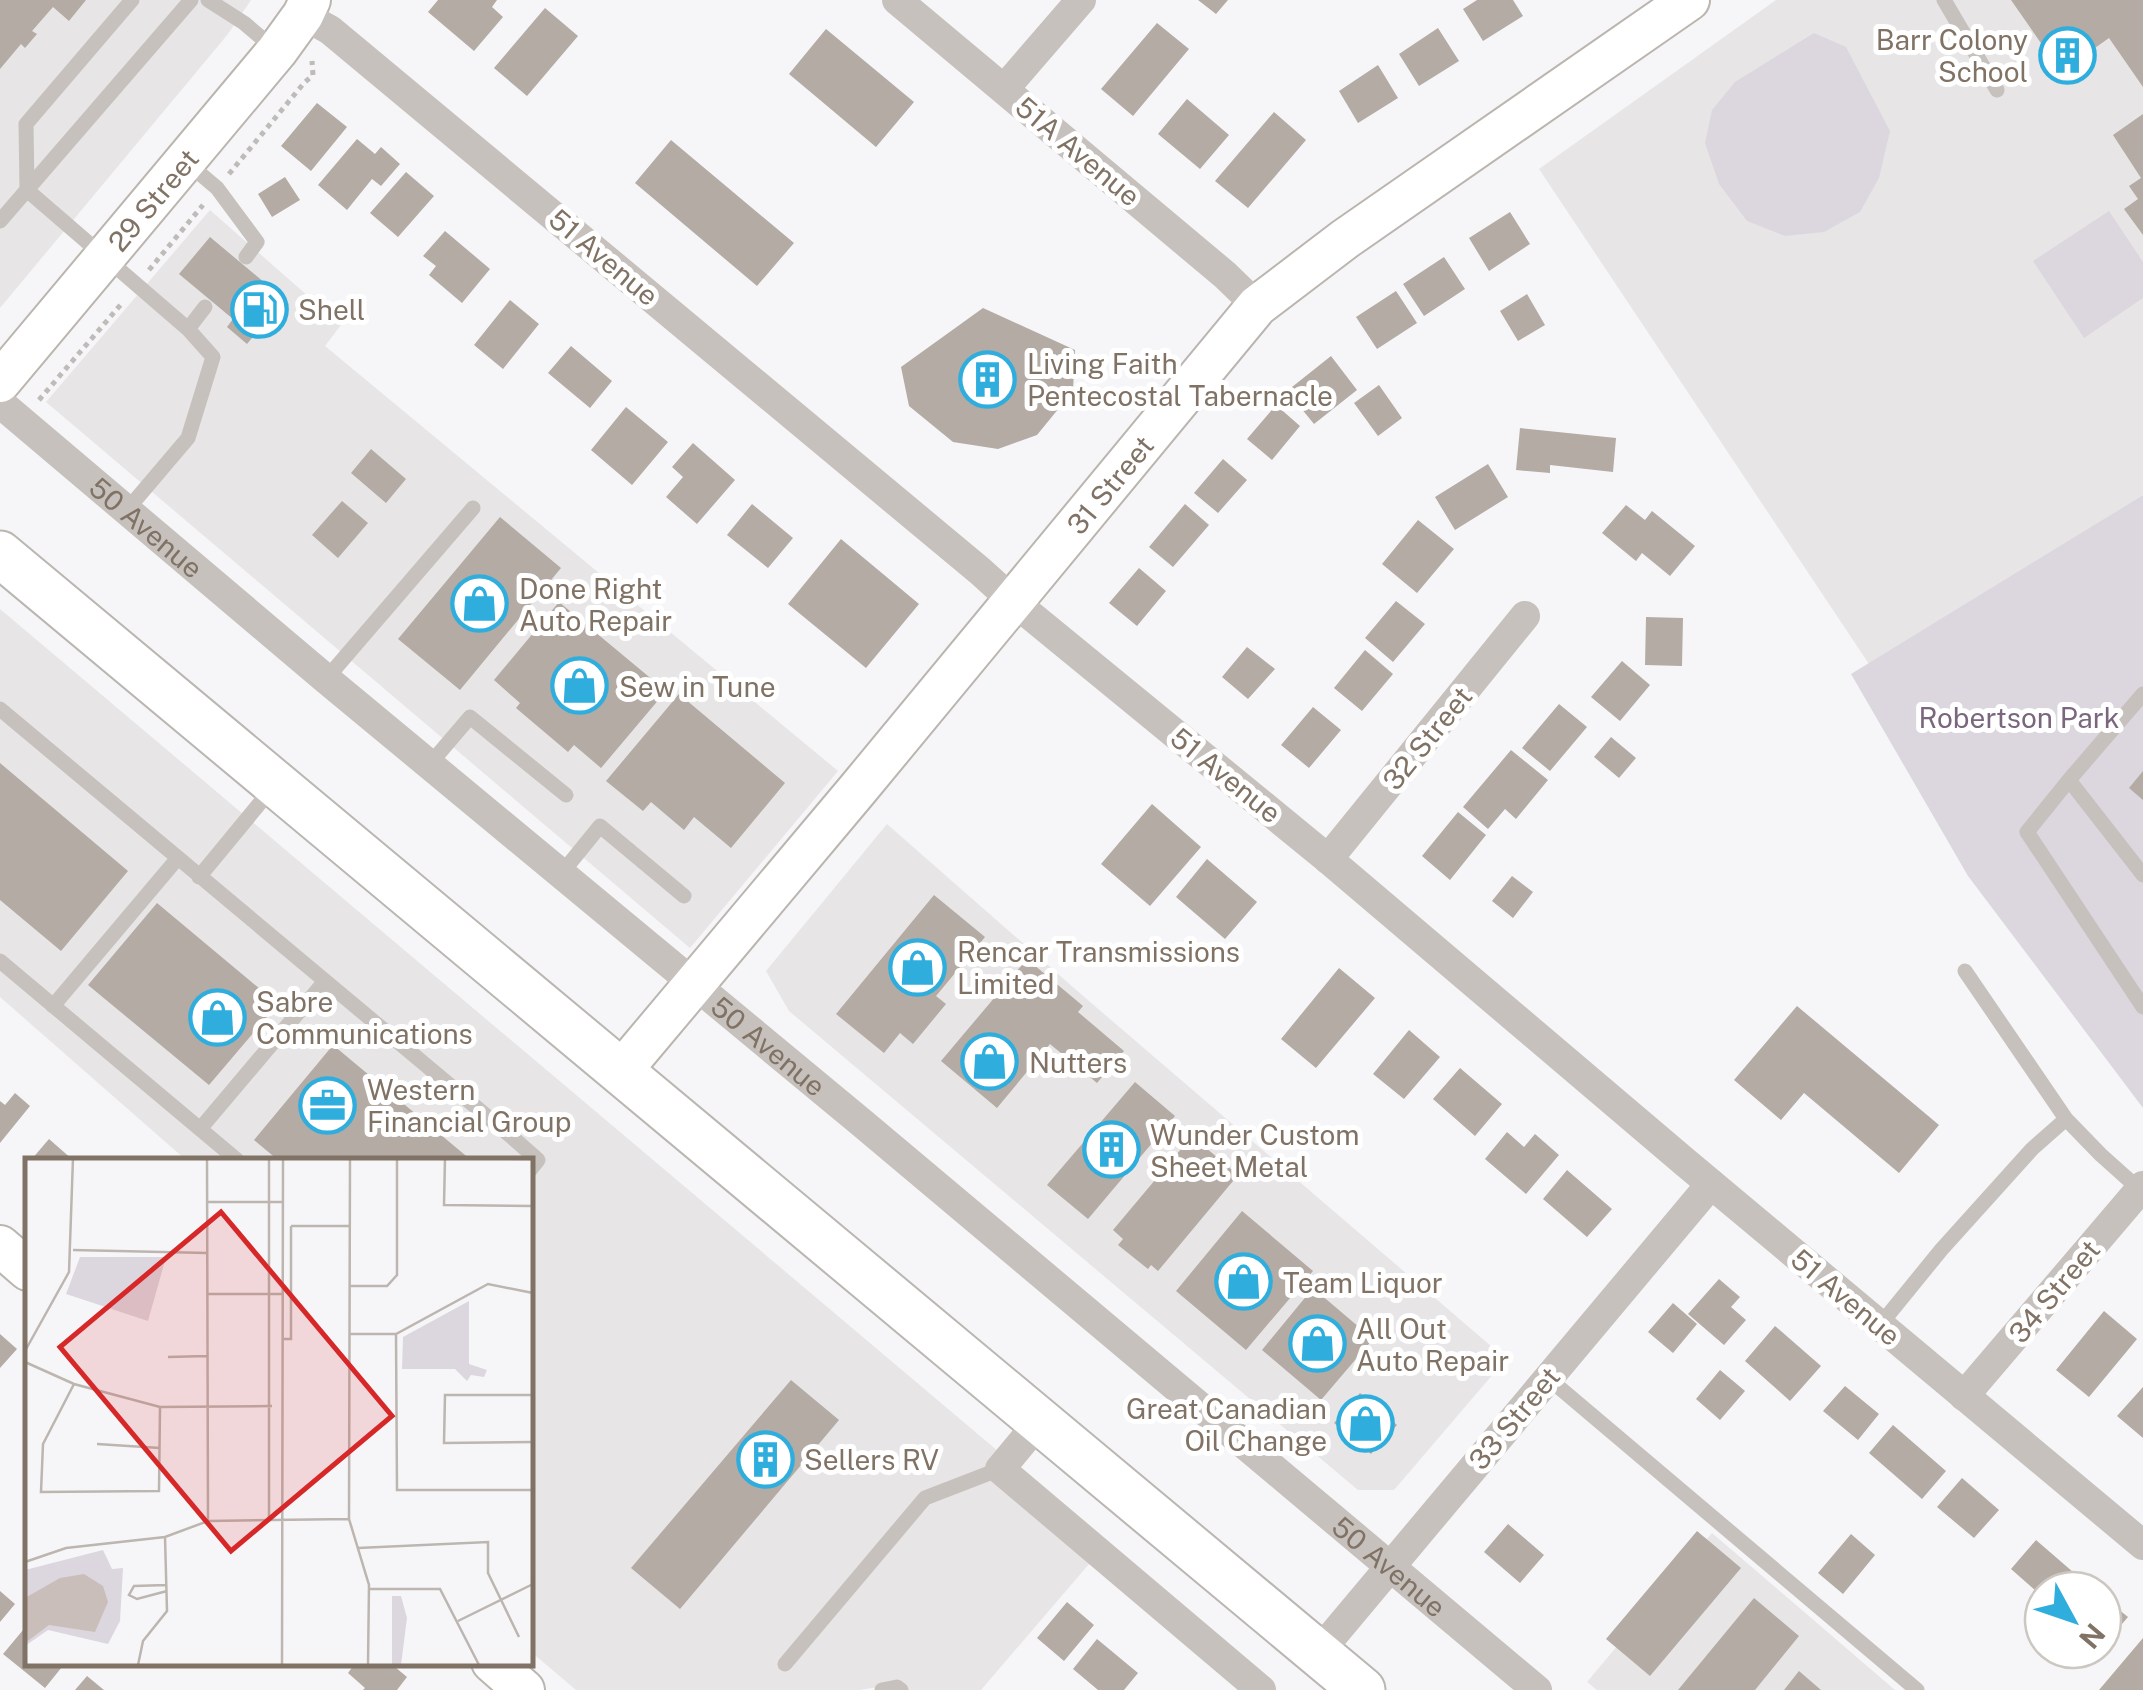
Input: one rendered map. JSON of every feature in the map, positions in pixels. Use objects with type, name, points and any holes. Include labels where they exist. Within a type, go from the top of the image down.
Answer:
[{"type":"main road","points":[[0,554],[1362,1690]]},
{"type":"street","name":"51A Avenue","points":[[896,0],[1225,275],[1256,306]]},
{"type":"street","points":[[1004,88],[1081,0]]},
{"type":"street","name":"31 Street","points":[[622,1070],[1256,306],[1345,239],[1690,0]]},
{"type":"street","name":"29 Street","points":[[0,382],[185,161],[294,55],[306,7]]},
{"type":"street","name":"51 Avenue","points":[[306,7],[2143,1545]]},
{"type":"street","name":"50 Avenue","points":[[0,404],[1537,1690]]},
{"type":"street","name":"32 Street","points":[[1328,859],[1525,616]]},
{"type":"street","name":"33 Street","points":[[1318,1653],[1711,1184]]},
{"type":"street","name":"34 Street","points":[[1964,1396],[2141,1188]]},
{"type":"street","points":[[0,1246],[25,1267]]},
{"type":"street","points":[[1040,1421],[1000,1469],[1261,1690]]},
{"type":"street","points":[[495,1665],[524,1690]]},
{"type":"lane","points":[[126,511],[188,438],[213,357],[188,328],[27,190],[26,124],[132,0]]},
{"type":"lane","points":[[0,222],[191,0]]},
{"type":"lane","points":[[208,0],[294,55]]},
{"type":"lane","points":[[1944,0],[1996,90]]},
{"type":"lane","points":[[185,161],[217,188],[257,242],[246,256]]},
{"type":"lane","points":[[188,328],[206,307]]},
{"type":"lane","points":[[326,679],[472,508]]},
{"type":"lane","points":[[2143,694],[2027,832],[2143,1007]]},
{"type":"lane","points":[[0,710],[538,1160],[532,1168]]},
{"type":"lane","points":[[429,765],[470,717],[566,795]]},
{"type":"lane","points":[[2069,780],[2143,875]]},
{"type":"lane","points":[[198,877],[276,783]]},
{"type":"lane","points":[[561,874],[600,826],[684,896]]},
{"type":"lane","points":[[54,1006],[177,859]]},
{"type":"lane","points":[[0,961],[235,1158]]},
{"type":"lane","points":[[1965,971],[2066,1120],[2141,1188]]},
{"type":"lane","points":[[200,1129],[325,981]]},
{"type":"lane","points":[[1880,1325],[2032,1148],[2066,1120]]},
{"type":"lane","points":[[1548,1378],[1917,1690]]},
{"type":"lane","points":[[785,1664],[925,1498],[1000,1469]]},
{"type":"lane","points":[[882,1690],[900,1690]]},
{"type":"path","points":[[294,55],[314,75]]},
{"type":"path","points":[[44,394],[117,309]]},
{"type":"shaded area","points":[[0,0],[251,0],[228,34],[0,308]]},
{"type":"shaded area","points":[[1776,0],[2143,0],[2143,495],[1869,664],[1539,169]]},
{"type":"shaded area","points":[[210,210],[341,325],[325,346],[838,771],[690,948],[46,402]]},
{"type":"shaded area","points":[[0,609],[1107,1543],[981,1690],[906,1690],[898,1684],[859,1690],[576,1690],[532,1653],[532,1158],[184,1158],[0,997]]},
{"type":"shaded area","points":[[887,824],[1506,1359],[1394,1490],[1358,1490],[789,1011],[766,971]]},
{"type":"shaded area","points":[[1712,1533],[1895,1690],[1597,1690],[1587,1682]]},
{"type":"green space","points":[[1814,33],[1846,47],[1890,131],[1879,178],[1860,212],[1824,232],[1785,236],[1747,221],[1719,184],[1705,143],[1712,110],[1735,82]]},
{"type":"green space","points":[[2109,211],[2143,262],[2143,298],[2084,338],[2033,261]]},
{"type":"green space","name":"Robertson Park","points":[[2143,495],[2143,1108],[1968,876],[1851,674]]},
{"type":"building","points":[[0,0],[86,0],[69,21],[53,7],[32,31],[37,34],[25,48],[21,44],[0,69]]},
{"type":"building","points":[[438,0],[497,0],[492,7],[503,17],[474,51],[428,12]]},
{"type":"building","points":[[1198,0],[1228,0],[1216,14]]},
{"type":"building","points":[[1477,0],[1513,0],[1523,16],[1483,41],[1463,9]]},
{"type":"building","name":"Barr Colony School","points":[[2011,0],[2143,0],[2143,87],[2109,38],[2061,72]]},
{"type":"building","points":[[545,8],[578,36],[527,96],[494,68]]},
{"type":"building","points":[[1157,23],[1189,49],[1133,116],[1101,89]]},
{"type":"building","points":[[1438,28],[1459,61],[1419,86],[1399,54]]},
{"type":"building","points":[[826,29],[914,102],[876,147],[789,74]]},
{"type":"building","points":[[1378,65],[1398,98],[1358,123],[1339,91]]},
{"type":"building","points":[[1187,99],[1229,135],[1200,169],[1158,134]]},
{"type":"building","points":[[317,103],[347,127],[311,171],[281,146]]},
{"type":"building","points":[[1274,112],[1306,140],[1248,208],[1215,181]]},
{"type":"building","points":[[2143,114],[2143,235],[2124,209],[2138,199],[2129,186],[2141,178],[2113,135]]},
{"type":"building","points":[[357,139],[375,154],[381,147],[400,164],[381,186],[372,179],[347,210],[318,185]]},
{"type":"building","points":[[671,140],[794,243],[757,286],[635,183]]},
{"type":"building","points":[[406,172],[434,196],[398,237],[370,213]]},
{"type":"building","points":[[285,177],[300,200],[272,217],[258,194]]},
{"type":"building","points":[[1510,212],[1530,244],[1489,271],[1469,238]]},
{"type":"building","points":[[445,231],[490,269],[462,303],[429,275],[436,266],[423,256]]},
{"type":"building","points":[[210,237],[284,299],[247,344],[227,327],[233,319],[179,274]]},
{"type":"building","points":[[1444,257],[1465,289],[1424,316],[1403,284]]},
{"type":"building","points":[[1396,291],[1417,323],[1377,349],[1356,317]]},
{"type":"building","points":[[1527,294],[1545,325],[1518,341],[1500,311]]},
{"type":"building","points":[[510,300],[539,324],[503,369],[474,345]]},
{"type":"building","name":"Living Faith Pentecostal Tabernacle","points":[[983,308],[1075,350],[1073,391],[1037,435],[998,449],[953,442],[909,406],[901,367]]},
{"type":"building","points":[[571,346],[612,381],[590,408],[548,373]]},
{"type":"building","points":[[1331,356],[1357,390],[1314,424],[1287,391]]},
{"type":"building","points":[[1379,385],[1402,418],[1378,436],[1354,403]]},
{"type":"building","points":[[1276,405],[1300,426],[1272,460],[1247,439]]},
{"type":"building","points":[[626,407],[668,442],[632,485],[591,450]]},
{"type":"building","points":[[1520,428],[1616,438],[1613,472],[1550,465],[1550,473],[1516,470]]},
{"type":"building","points":[[693,443],[735,480],[697,524],[666,497],[683,477],[672,467]]},
{"type":"building","points":[[371,449],[406,479],[386,503],[351,473]]},
{"type":"building","points":[[1223,459],[1247,480],[1218,513],[1194,493]]},
{"type":"building","points":[[1488,464],[1508,497],[1455,530],[1435,497]]},
{"type":"building","points":[[342,501],[368,523],[338,558],[312,535]]},
{"type":"building","points":[[752,504],[793,538],[768,568],[727,535]]},
{"type":"building","points":[[1185,504],[1209,525],[1173,567],[1149,547]]},
{"type":"building","points":[[1626,505],[1645,520],[1652,511],[1695,546],[1670,576],[1642,553],[1636,561],[1602,533]]},
{"type":"building","name":"Done Right Auto Repair","points":[[500,517],[561,568],[460,690],[398,639]]},
{"type":"building","points":[[1418,520],[1454,549],[1417,593],[1382,564]]},
{"type":"building","points":[[841,539],[919,604],[866,668],[788,604]]},
{"type":"building","points":[[1139,568],[1166,591],[1137,626],[1109,603]]},
{"type":"building","points":[[1396,601],[1425,624],[1393,662],[1365,638]]},
{"type":"building","name":"Sew in Tune","points":[[559,602],[666,691],[601,768],[574,745],[568,752],[516,708],[520,703],[494,680]]},
{"type":"building","points":[[1646,617],[1683,618],[1682,666],[1645,665]]},
{"type":"building","points":[[1247,647],[1275,669],[1248,699],[1222,677]]},
{"type":"building","points":[[1365,650],[1393,674],[1362,711],[1334,688]]},
{"type":"building","points":[[1622,661],[1650,685],[1620,721],[1591,697]]},
{"type":"building","points":[[679,694],[785,783],[731,848],[694,817],[684,830],[651,802],[643,811],[606,781]]},
{"type":"building","points":[[1559,704],[1587,727],[1550,771],[1522,748]]},
{"type":"building","points":[[1313,707],[1341,730],[1309,768],[1281,745]]},
{"type":"building","points":[[1611,737],[1636,758],[1619,778],[1594,757]]},
{"type":"building","points":[[1511,750],[1548,780],[1516,819],[1505,809],[1488,829],[1463,807]]},
{"type":"building","points":[[0,763],[128,871],[61,951],[0,900]]},
{"type":"building","points":[[2143,771],[2143,800],[2129,788]]},
{"type":"building","points":[[1152,804],[1201,847],[1150,906],[1101,864]]},
{"type":"building","points":[[1458,812],[1486,835],[1450,880],[1422,856]]},
{"type":"building","points":[[1207,859],[1257,902],[1225,939],[1176,897]]},
{"type":"building","points":[[1512,876],[1533,892],[1513,918],[1492,901]]},
{"type":"building","name":"Rencar Transmissions Limited","points":[[934,895],[985,937],[936,996],[946,1004],[913,1044],[900,1033],[884,1053],[836,1014]]},
{"type":"building","points":[[157,903],[278,1004],[209,1085],[88,985]]},
{"type":"building","points":[[1027,959],[1083,1006],[1078,1012],[1124,1051],[1097,1083],[1050,1044],[997,1108],[941,1061]]},
{"type":"building","points":[[1339,968],[1375,998],[1316,1068],[1281,1039]]},
{"type":"building","points":[[1797,1006],[1939,1125],[1899,1173],[1804,1093],[1781,1120],[1734,1080]]},
{"type":"building","points":[[1409,1030],[1440,1057],[1404,1099],[1373,1074]]},
{"type":"building","points":[[333,1045],[469,1158],[276,1158],[254,1140]]},
{"type":"building","points":[[1460,1068],[1502,1104],[1475,1136],[1433,1099]]},
{"type":"building","name":"Wunder Custom Sheet Metal","points":[[1135,1082],[1175,1116],[1088,1219],[1047,1185]]},
{"type":"building","points":[[15,1093],[30,1106],[0,1143],[0,1101],[5,1105]]},
{"type":"building","points":[[1507,1132],[1524,1147],[1535,1134],[1559,1155],[1526,1194],[1485,1159]]},
{"type":"building","points":[[1192,1136],[1238,1175],[1158,1271],[1151,1265],[1148,1269],[1118,1245],[1123,1239],[1113,1230]]},
{"type":"building","points":[[49,1139],[71,1158],[33,1158]]},
{"type":"building","points":[[1567,1170],[1612,1209],[1587,1237],[1543,1199]]},
{"type":"building","points":[[1242,1211],[1313,1271],[1246,1350],[1176,1291]]},
{"type":"building","points":[[1719,1279],[1740,1297],[1731,1307],[1746,1320],[1724,1345],[1688,1314]]},
{"type":"building","name":"All Out Auto Repair","points":[[1313,1288],[1373,1339],[1321,1400],[1262,1350]]},
{"type":"building","points":[[1673,1303],[1697,1324],[1673,1353],[1648,1332]]},
{"type":"building","points":[[2104,1311],[2137,1339],[2089,1397],[2056,1370]]},
{"type":"building","points":[[1775,1326],[1821,1366],[1790,1401],[1745,1361]]},
{"type":"building","points":[[0,1334],[17,1349],[0,1368]]},
{"type":"building","points":[[1720,1370],[1745,1391],[1720,1420],[1696,1399]]},
{"type":"building","name":"Sellers RV","points":[[791,1380],[839,1420],[680,1609],[631,1568]]},
{"type":"building","points":[[1845,1386],[1879,1414],[1858,1440],[1823,1411]]},
{"type":"building","points":[[2143,1387],[2143,1438],[2117,1416]]},
{"type":"building","name":"Great Canadian Oil Change","points":[[1360,1393],[1397,1425],[1371,1454],[1334,1423]]},
{"type":"building","points":[[1893,1425],[1946,1471],[1922,1499],[1869,1453]]},
{"type":"building","points":[[1962,1478],[1999,1510],[1974,1538],[1937,1507]]},
{"type":"building","points":[[1508,1524],[1544,1555],[1520,1583],[1484,1552]]},
{"type":"building","points":[[1697,1531],[1741,1568],[1650,1676],[1606,1639]]},
{"type":"building","points":[[1851,1534],[1875,1555],[1843,1594],[1818,1573]]},
{"type":"building","points":[[2036,1540],[2071,1570],[2023,1570],[2023,1580],[2011,1569]]},
{"type":"building","points":[[0,1591],[15,1604],[0,1622]]},
{"type":"building","points":[[1754,1598],[1799,1636],[1755,1690],[1678,1690]]},
{"type":"building","points":[[1067,1602],[1094,1625],[1064,1661],[1037,1638]]},
{"type":"building","points":[[25,1628],[25,1665],[64,1665],[45,1688],[3,1654]]},
{"type":"building","points":[[2143,1638],[2143,1690],[2099,1690],[2116,1670],[2123,1670],[2123,1662]]},
{"type":"building","points":[[1097,1639],[1138,1673],[1124,1690],[1098,1690],[1073,1669]]},
{"type":"building","points":[[354,1665],[393,1665],[407,1677],[397,1690],[363,1690],[348,1673]]},
{"type":"building","points":[[1799,1671],[1821,1690],[1784,1690]]},
{"type":"building","points":[[87,1676],[104,1690],[75,1690]]},
{"type":"place","name":"Barr Colony School","points":[[2067,55]]},
{"type":"place","name":"Shell","points":[[259,309]]},
{"type":"place","name":"Living Faith Pentecostal Tabernacle","points":[[988,379]]},
{"type":"place","name":"Done Right Auto Repair","points":[[480,604]]},
{"type":"place","name":"Sew in Tune","points":[[580,686]]},
{"type":"place","name":"Rencar Transmissions Limited","points":[[918,967]]},
{"type":"place","name":"Sabre Communications","points":[[217,1017]]},
{"type":"place","name":"Nutters","points":[[990,1062]]},
{"type":"place","name":"Western Financial Group","points":[[328,1105]]},
{"type":"place","name":"Wunder Custom Sheet Metal","points":[[1111,1150]]},
{"type":"place","name":"Team Liquor","points":[[1244,1282]]},
{"type":"place","name":"All Out Auto Repair","points":[[1317,1344]]},
{"type":"place","name":"Great Canadian Oil Change","points":[[1366,1424]]},
{"type":"place","name":"Sellers RV","points":[[765,1459]]}]
